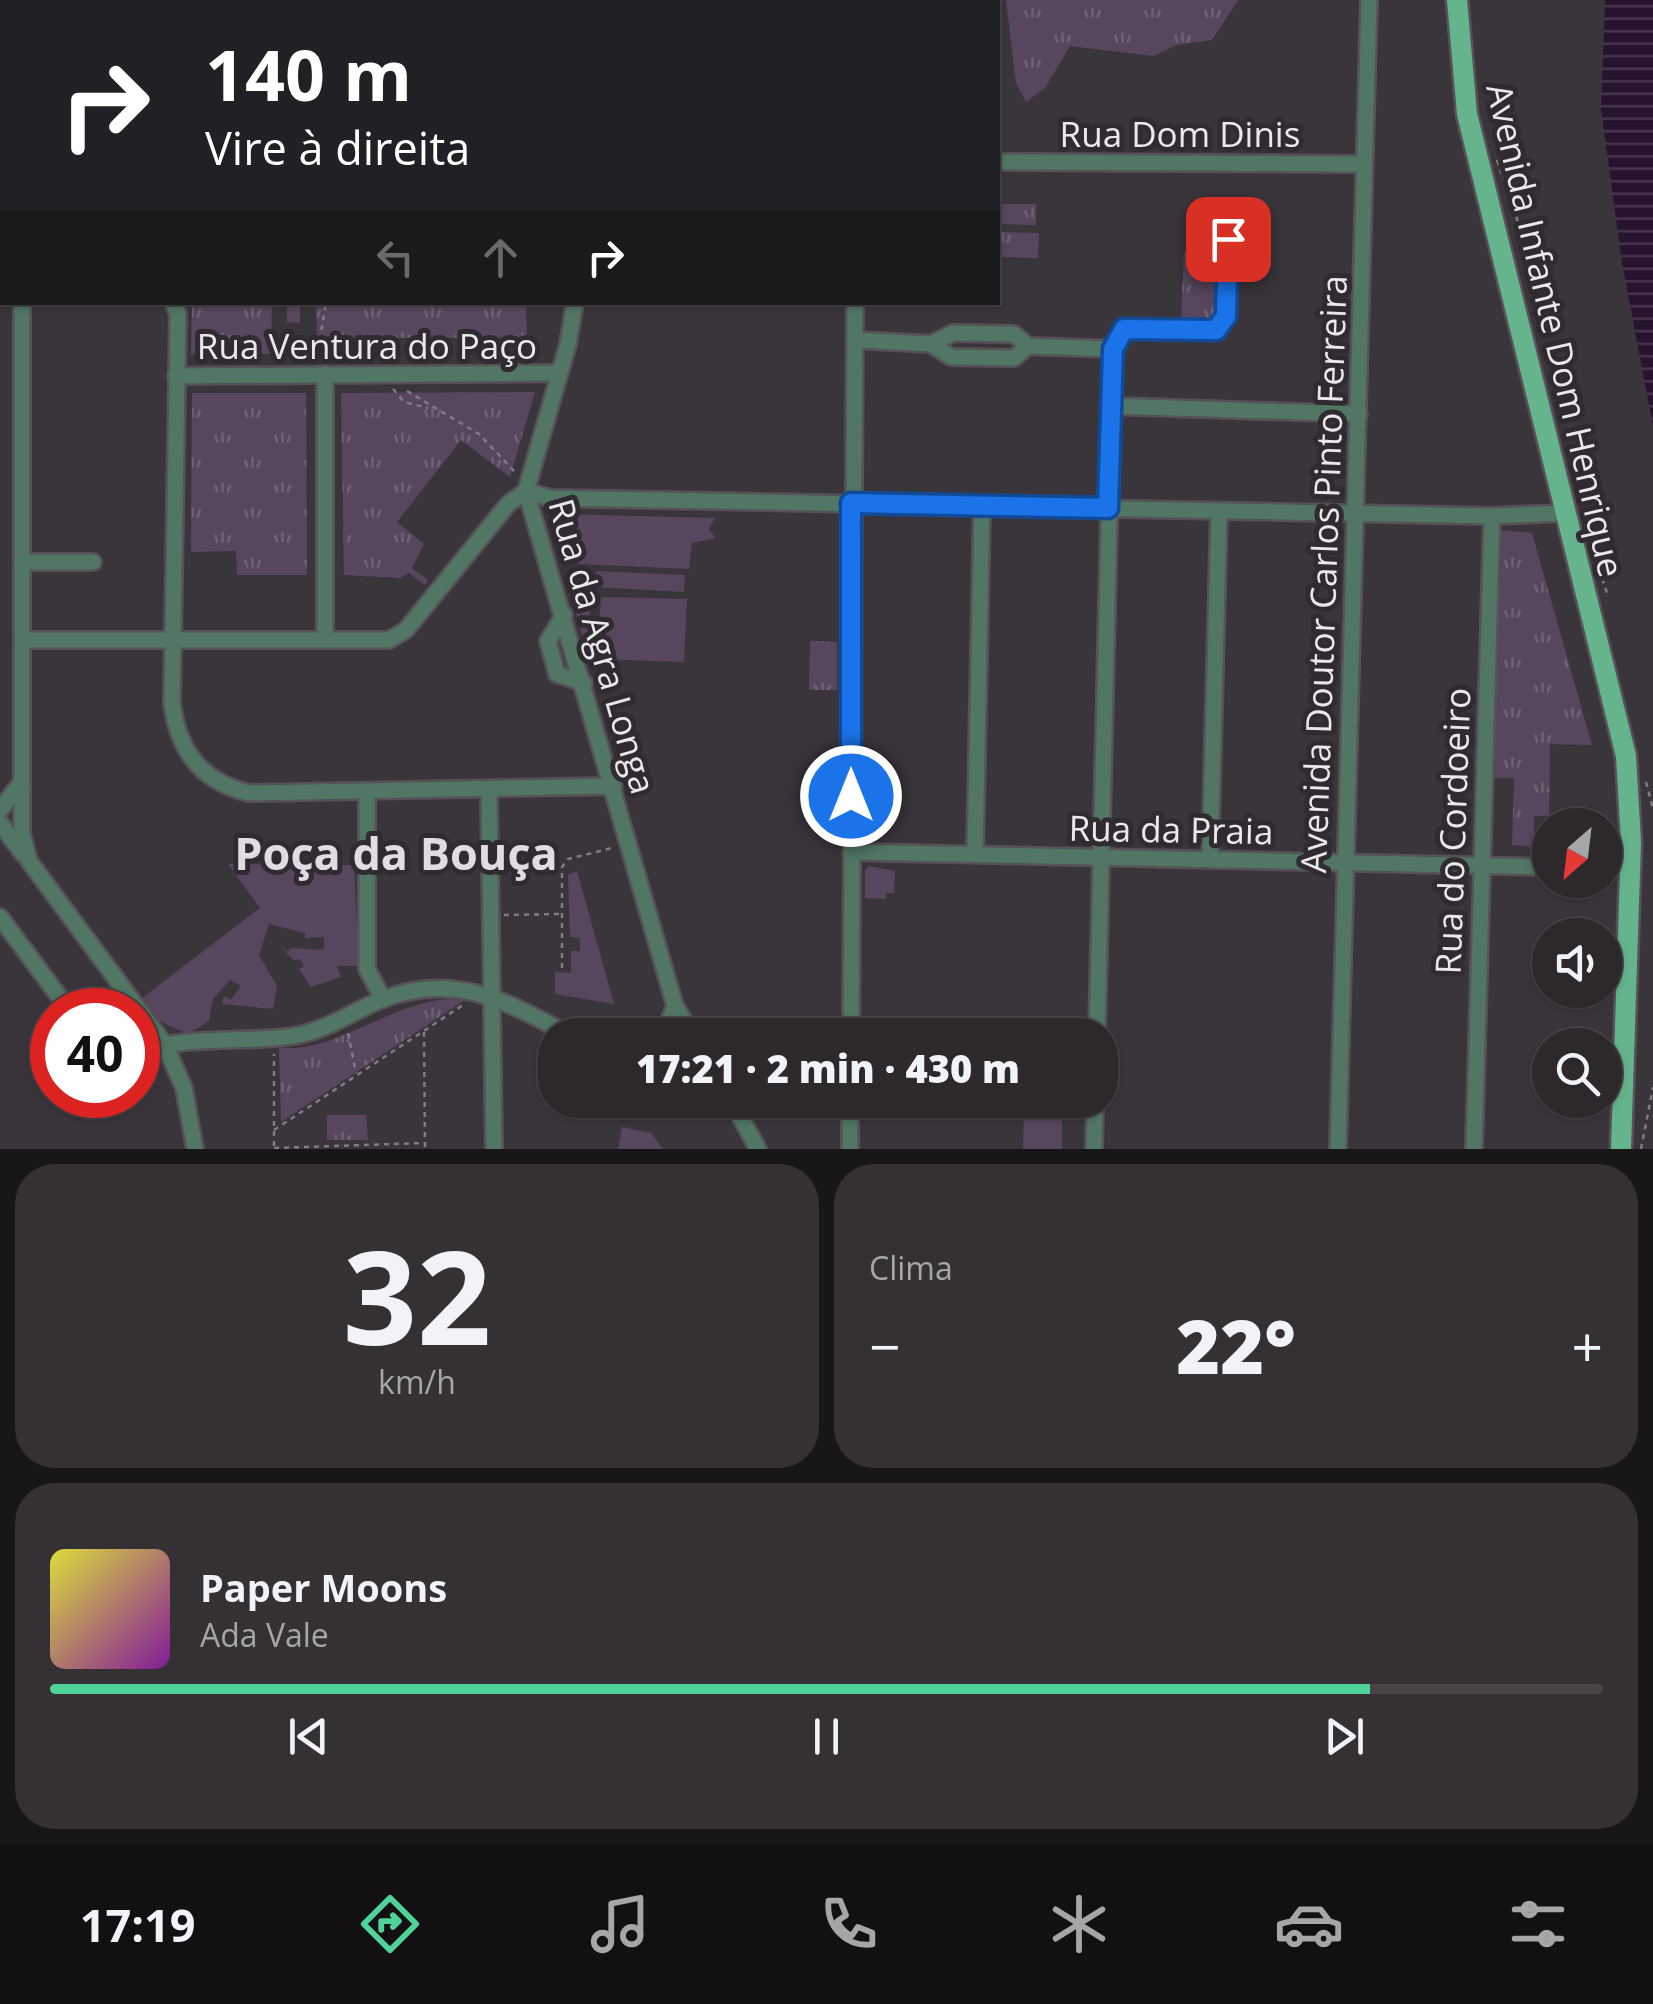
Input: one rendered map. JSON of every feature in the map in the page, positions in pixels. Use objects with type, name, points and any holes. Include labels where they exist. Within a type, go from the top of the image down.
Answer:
[{"type":"main road","name":"Avenida Infante Dom Henrique","points":[[1457,0],[1467,114],[1626,756],[1630,868],[1621,1149]]},
{"type":"street","name":"Avenida Doutor Carlos Pinto Ferreira","points":[[1338,1149],[1369,0]]},
{"type":"street","name":"Rua Dom Dinis","points":[[1000,162],[1363,164]]},
{"type":"street","points":[[1097,1018],[1113,349],[1124,329],[1216,330],[1222,326],[1226,316],[1228,239]]},
{"type":"street","points":[[22,305],[21,783],[22,834],[29,861]]},
{"type":"street","points":[[174,305],[178,314],[174,721],[188,756],[211,779],[248,793],[614,786]]},
{"type":"street","name":"Rua da Agra Longa","points":[[574,305],[526,491],[675,1006],[682,1018]]},
{"type":"street","points":[[851,1018],[851,503],[856,305]]},
{"type":"street","points":[[855,340],[931,344],[954,333],[1014,334],[1028,346],[1113,349]]},
{"type":"street","points":[[931,344],[951,357],[1014,358],[1028,346]]},
{"type":"street","points":[[0,363],[19,364]]},
{"type":"street","points":[[325,640],[329,368]]},
{"type":"street","name":"Rua Ventura do Paço","points":[[176,376],[329,368],[558,374]]},
{"type":"street","points":[[1112,406],[1359,414]]},
{"type":"street","points":[[22,640],[325,640],[398,636],[508,504],[526,491],[550,498],[982,503],[1220,512],[1492,516],[1563,513]]},
{"type":"street","points":[[975,854],[982,503]]},
{"type":"street","points":[[1210,859],[1220,512]]},
{"type":"street","name":"Rua do Cordoeiro","points":[[1474,1149],[1492,516]]},
{"type":"street","points":[[22,562],[93,562]]},
{"type":"street","points":[[564,616],[548,641],[557,674],[584,683]]},
{"type":"street","points":[[0,810],[21,783]]},
{"type":"street","points":[[489,791],[494,1149]]},
{"type":"street","points":[[367,793],[367,969],[384,999]]},
{"type":"street","points":[[0,823],[165,1045],[184,1088],[195,1149]]},
{"type":"street","name":"Rua da Praia","points":[[851,852],[1532,866]]},
{"type":"street","points":[[1622,868],[1630,868]]},
{"type":"street","points":[[0,917],[53,988]]},
{"type":"street","points":[[165,1045],[199,1038],[308,1033],[384,999],[427,988],[490,994],[538,1019]]},
{"type":"street","points":[[670,1018],[675,1006]]},
{"type":"street","points":[[741,1118],[758,1149]]},
{"type":"street","points":[[850,1118],[850,1149]]},
{"type":"street","points":[[1094,1149],[1095,1118]]},
{"type":"path","points":[[1496,156],[1519,225]]},
{"type":"path","points":[[326,305],[320,339],[322,363],[329,368]]},
{"type":"path","points":[[392,387],[404,402],[434,409]]},
{"type":"path","points":[[401,387],[479,434],[516,473]]},
{"type":"path","points":[[562,968],[562,868],[568,859],[623,845]]},
{"type":"path","points":[[499,915],[563,914]]},
{"type":"path","points":[[274,1130],[469,1002]]},
{"type":"path","points":[[346,1028],[357,1074]]},
{"type":"path","points":[[424,1032],[425,1149]]},
{"type":"path","points":[[274,1048],[274,1148],[425,1143]]},
{"type":"path","points":[[1642,1149],[1653,1088]]},
{"type":"green space","points":[[1006,0],[1238,0],[1212,40],[1177,45],[1153,56],[1070,46],[1045,88],[1026,102],[1016,83]]},
{"type":"green space","points":[[1000,204],[1036,204],[1036,225],[1000,224]]},
{"type":"green space","points":[[1000,232],[1039,233],[1038,258],[1000,257]]},
{"type":"green space","points":[[1184,251],[1208,253],[1207,268],[1217,269],[1215,313],[1207,320],[1181,319]]},
{"type":"green space","points":[[192,305],[272,305],[271,354],[191,354]]},
{"type":"green space","points":[[287,305],[300,305],[300,323],[287,322]]},
{"type":"green space","points":[[316,305],[526,305],[527,338],[317,338]]},
{"type":"green space","points":[[535,392],[510,477],[461,440],[397,522],[424,544],[412,568],[428,580],[425,585],[409,573],[400,578],[344,575],[341,393]]},
{"type":"green space","points":[[192,393],[306,393],[307,575],[237,575],[236,551],[191,552]]},
{"type":"green space","points":[[555,514],[715,518],[709,529],[715,538],[692,543],[689,569],[579,564],[572,523]]},
{"type":"green space","points":[[1498,530],[1532,533],[1592,745],[1550,744],[1549,808],[1532,808],[1532,847],[1512,845],[1514,778],[1490,778]]},
{"type":"green space","points":[[596,571],[685,575],[684,592],[595,587]]},
{"type":"green space","points":[[580,576],[587,581],[585,587],[591,593],[587,652],[566,578]]},
{"type":"green space","points":[[601,597],[687,599],[684,662],[597,659]]},
{"type":"green space","points":[[810,641],[837,642],[837,690],[809,690]]},
{"type":"green space","points":[[228,864],[354,865],[359,966],[337,966],[341,977],[311,987],[299,969],[304,966],[300,959],[293,960],[279,944],[288,952],[290,948],[324,950],[324,937],[305,938],[305,933],[269,924],[259,955],[277,986],[273,1009],[222,1004],[224,996],[231,1000],[241,986],[230,980],[213,999],[209,1021],[188,1034],[160,1021],[160,988],[155,988],[260,908]]},
{"type":"green space","points":[[869,866],[895,871],[894,893],[886,893],[886,899],[865,898],[865,870]]},
{"type":"green space","points":[[577,871],[614,1004],[555,994],[555,972],[571,973],[571,951],[580,951],[580,938],[570,937],[568,875]]},
{"type":"green space","points":[[450,999],[465,1000],[281,1122],[279,1048],[321,1043],[405,1009]]},
{"type":"green space","points":[[327,1115],[366,1115],[368,1140],[327,1140]]},
{"type":"green space","points":[[1024,1118],[1062,1118],[1062,1149],[1023,1149]]},
{"type":"green space","points":[[622,1127],[651,1133],[663,1149],[618,1149]]},
{"type":"shaded area","points":[[1605,0],[1653,0],[1653,426],[1622,263],[1601,109]]},
{"type":"district","name":"Poça da Bouça","points":[[396,852]]},
{"type":"route","points":[[851,796],[851,503],[1108,508],[1113,349],[1124,329],[1216,330],[1222,326],[1226,316],[1228,239]]}]
